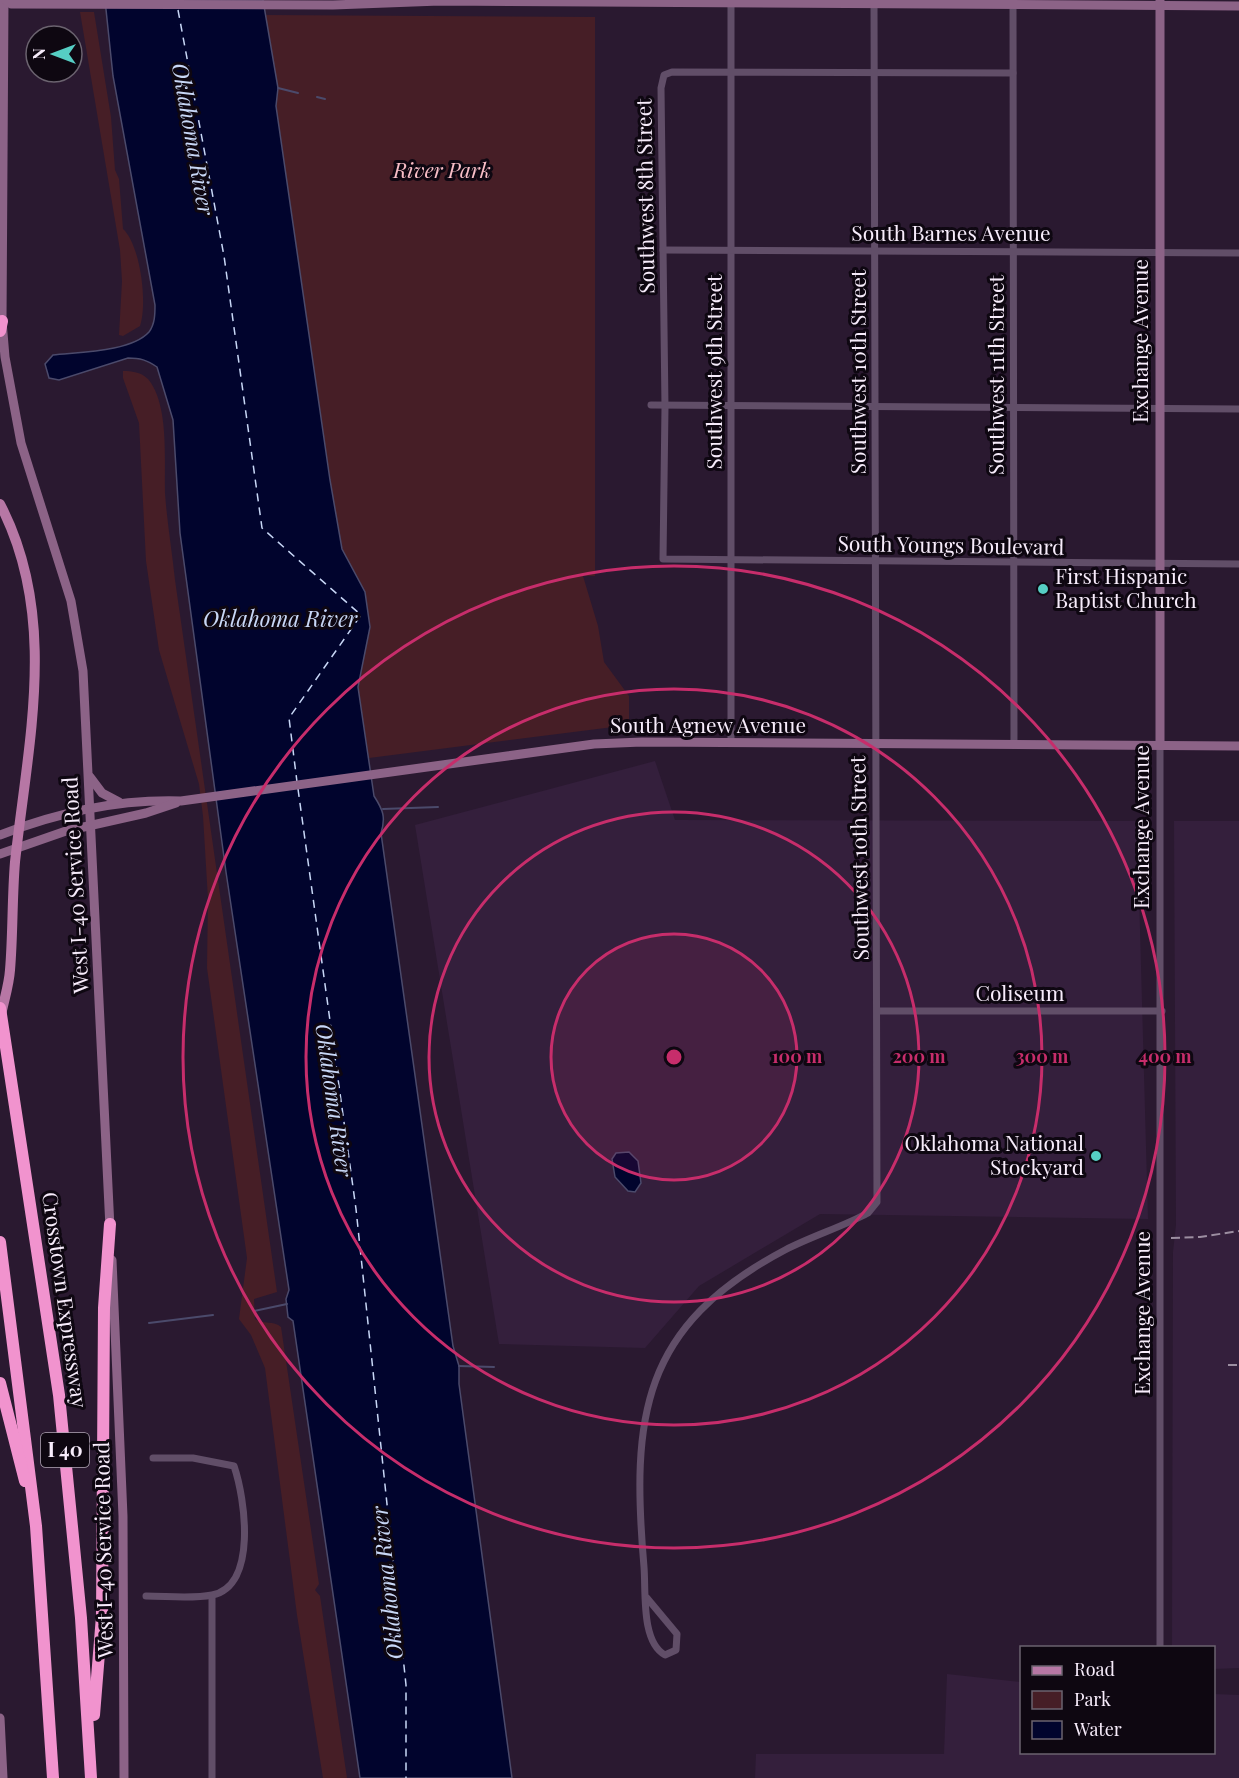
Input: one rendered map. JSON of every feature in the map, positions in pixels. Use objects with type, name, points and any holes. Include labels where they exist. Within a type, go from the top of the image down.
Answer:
[{"type":"highway","name":"Crosstown Expressway","points":[[1,1012],[59,1395],[81,1618],[91,1778]]},
{"type":"highway","points":[[90,1758],[102,1616],[104,1308],[110,1224]]},
{"type":"highway","name":"I 40","points":[[0,1242],[36,1526],[53,1778]]},
{"type":"highway","points":[[0,1383],[36,1526]]},
{"type":"main road","points":[[5,0],[11,4],[333,6],[440,1],[1013,4],[1158,2],[1239,6]]},
{"type":"main road","name":"West I-40 Service Road","points":[[5,0],[1,326],[9,384],[21,442],[62,566],[78,636],[86,707],[123,1516],[124,1778]]},
{"type":"main road","points":[[428,0],[440,1]]},
{"type":"main road","name":"Exchange Avenue","points":[[1158,2],[1160,745]]},
{"type":"main road","points":[[0,504],[11,529],[29,585],[36,632],[35,686],[12,892],[10,971],[1,1012]]},
{"type":"main road","name":"South Agnew Avenue","points":[[0,836],[91,807],[119,802],[181,801],[594,744],[1239,746]]},
{"type":"main road","points":[[89,776],[102,793],[119,802]]},
{"type":"main road","name":"South Agnew Avenue","points":[[0,854],[92,824],[146,813],[181,801]]},
{"type":"main road","points":[[0,1718],[3,1778]]},
{"type":"street","name":"Southwest 9th Street","points":[[731,1],[731,743]]},
{"type":"street","name":"Southwest 10th Street","points":[[647,1598],[677,1634],[676,1650],[671,1654],[659,1652],[650,1638],[640,1520],[640,1458],[645,1411],[654,1379],[685,1326],[717,1295],[752,1269],[786,1250],[874,1208],[878,1193],[874,2]]},
{"type":"street","name":"Southwest 11th Street","points":[[1013,4],[1014,745]]},
{"type":"street","name":"Southwest 8th Street","points":[[663,559],[665,406],[663,77],[672,72],[1013,73]]},
{"type":"street","name":"South Barnes Avenue","points":[[663,250],[1239,253]]},
{"type":"street","points":[[651,405],[1239,409]]},
{"type":"street","name":"South Youngs Boulevard","points":[[663,559],[1239,564]]},
{"type":"street","name":"Exchange Avenue","points":[[1160,745],[1162,1011],[1160,1646]]},
{"type":"street","name":"Coliseum","points":[[878,1011],[1162,1011]]},
{"type":"street","points":[[147,1596],[212,1596],[229,1588],[236,1580],[242,1561],[243,1512],[240,1485],[234,1466],[193,1458],[153,1458]]},
{"type":"street","points":[[212,1596],[212,1778]]},
{"type":"shaded area","points":[[655,761],[675,820],[1137,821],[1148,1219],[820,1214],[699,1286],[645,1348],[499,1344],[415,825]]},
{"type":"shaded area","points":[[1174,821],[1239,821],[1239,1668],[1215,1669],[1215,1646],[1172,1646],[1173,1252],[1176,1225]]},
{"type":"shaded area","points":[[947,1674],[1020,1682],[1020,1754],[1215,1754],[1215,1694],[1239,1695],[1239,1778],[755,1778],[756,1754],[944,1754]]},
{"type":"green space","points":[[80,12],[94,12],[111,117],[123,229],[134,247],[143,289],[140,326],[123,336],[119,335],[122,281],[120,250],[84,36],[84,24],[82,24]]},
{"type":"green space","name":"River Park","points":[[265,15],[595,17],[595,576],[583,576],[598,626],[604,662],[629,696],[629,725],[369,758],[358,687],[370,627],[365,592],[342,549],[330,480],[276,106],[278,88]]},
{"type":"green space","points":[[123,371],[139,373],[146,377],[157,394],[161,408],[165,452],[165,493],[175,580],[277,1292],[254,1299],[255,1319],[281,1327],[319,1584],[315,1590],[320,1596],[347,1778],[323,1778],[297,1615],[265,1368],[251,1335],[239,1319],[247,1258],[207,968],[208,899],[203,816],[199,784],[159,650],[146,561],[139,423],[123,378]]},
{"type":"water","name":"Oklahoma River","points":[[105,0],[263,0],[278,88],[276,106],[330,480],[342,549],[365,592],[370,627],[358,687],[374,796],[383,818],[381,833],[453,1346],[459,1366],[459,1384],[512,1778],[360,1778],[293,1321],[288,1317],[286,1299],[289,1290],[226,872],[180,533],[173,420],[157,367],[147,361],[128,358],[59,380],[49,378],[45,364],[53,355],[104,350],[130,344],[149,332],[154,319],[155,305],[113,76]]},
{"type":"water","points":[[629,1152],[638,1161],[641,1183],[635,1192],[628,1191],[615,1177],[612,1159],[616,1153]]},
{"type":"waterway","points":[[278,88],[298,93]]},
{"type":"waterway","points":[[317,97],[325,99]]},
{"type":"waterway","points":[[383,809],[438,807]]},
{"type":"waterway","points":[[254,1311],[287,1304]]},
{"type":"waterway","points":[[149,1323],[213,1315]]},
{"type":"waterway","points":[[459,1366],[494,1367]]},
{"type":"ferry route","points":[[178,10],[224,256],[262,528],[361,615],[289,718],[297,782]]},
{"type":"ferry route","points":[[298,789],[356,1209],[406,1685],[406,1778]]},
{"type":"railway","points":[[1171,1238],[1200,1237],[1239,1231]]},
{"type":"railway","points":[[1228,1365],[1239,1365]]},
{"type":"place","name":"First Hispanic Baptist Church","points":[[1043,589]]},
{"type":"place","name":"Oklahoma National Stockyard","points":[[1096,1156]]}]
